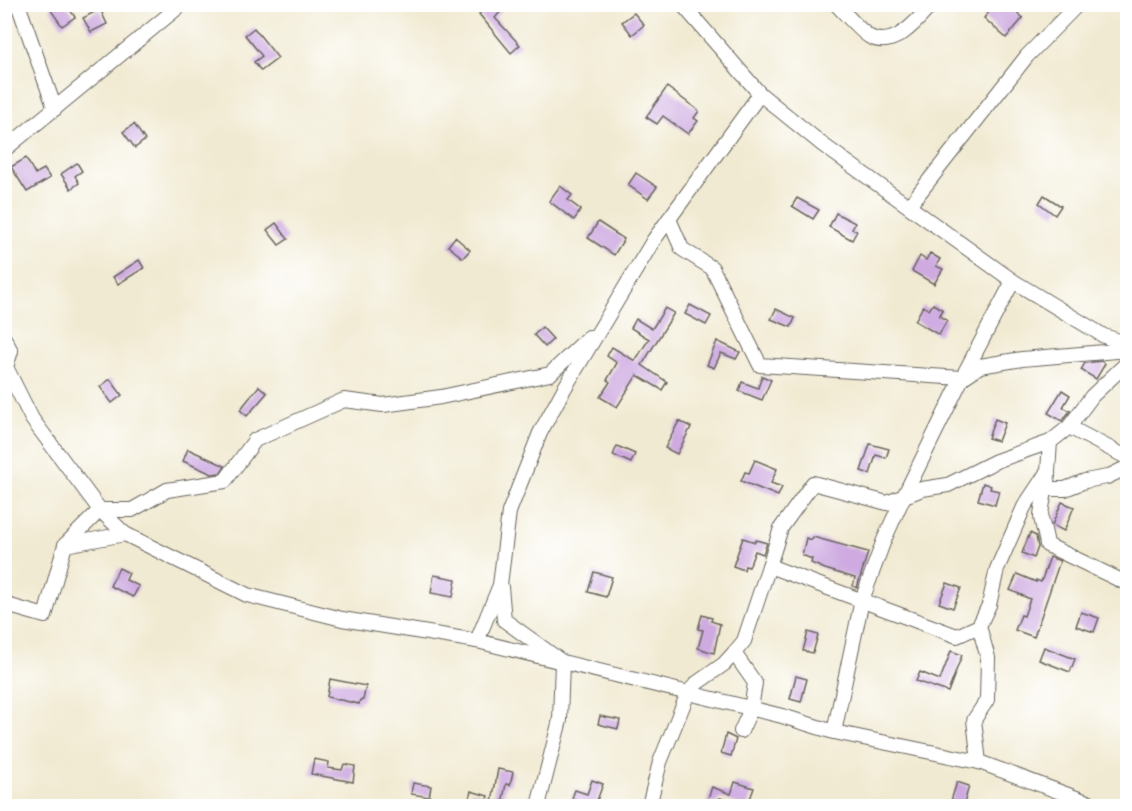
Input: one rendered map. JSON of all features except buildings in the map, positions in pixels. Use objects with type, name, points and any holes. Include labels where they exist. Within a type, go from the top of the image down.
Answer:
[{"type":"street","points":[[18,4],[55,109]]},
{"type":"street","points":[[4,150],[182,4]]},
{"type":"street","points":[[682,4],[760,94],[823,145],[1014,281],[1104,336],[1128,344]]},
{"type":"street","points":[[836,4],[870,37],[883,39],[902,34],[932,4]]},
{"type":"street","points":[[909,206],[1027,56],[1078,4]]},
{"type":"street","points":[[562,662],[504,620],[500,585],[509,512],[540,433],[564,389],[653,241],[760,94]]},
{"type":"street","points":[[669,219],[682,249],[711,268],[760,365],[962,378],[980,366],[1022,359],[1128,350]]},
{"type":"street","points":[[834,732],[861,600],[903,498],[962,378],[1014,281]]},
{"type":"street","points":[[4,607],[10,606],[45,616],[65,545],[100,510],[132,510],[166,490],[225,481],[255,440],[344,400],[383,405],[441,397],[550,374],[604,323]]},
{"type":"street","points":[[4,338],[11,351],[5,368],[32,419],[100,510],[125,534],[247,596],[342,619],[477,641],[834,732],[979,762],[1098,807]]},
{"type":"street","points":[[649,807],[660,762],[688,693],[697,683],[724,664],[744,641],[781,528],[813,483],[887,503],[922,489],[948,485],[996,461],[1050,442],[1070,427],[1092,396],[1128,362]]},
{"type":"street","points":[[1070,427],[1128,458]]},
{"type":"street","points":[[1050,442],[1047,489],[1041,516],[1047,545],[1128,584]]},
{"type":"street","points":[[1047,489],[1065,489],[1085,481],[1107,477],[1128,467]]},
{"type":"street","points":[[769,566],[957,636],[979,626],[989,605],[998,569],[1020,518],[1048,471]]},
{"type":"street","points":[[65,545],[125,534]]},
{"type":"street","points":[[477,641],[500,585]]},
{"type":"street","points":[[979,626],[988,658],[987,700],[974,720],[979,762]]},
{"type":"street","points":[[734,652],[755,683],[751,709],[741,731]]},
{"type":"street","points":[[538,807],[560,720],[562,662]]}]
